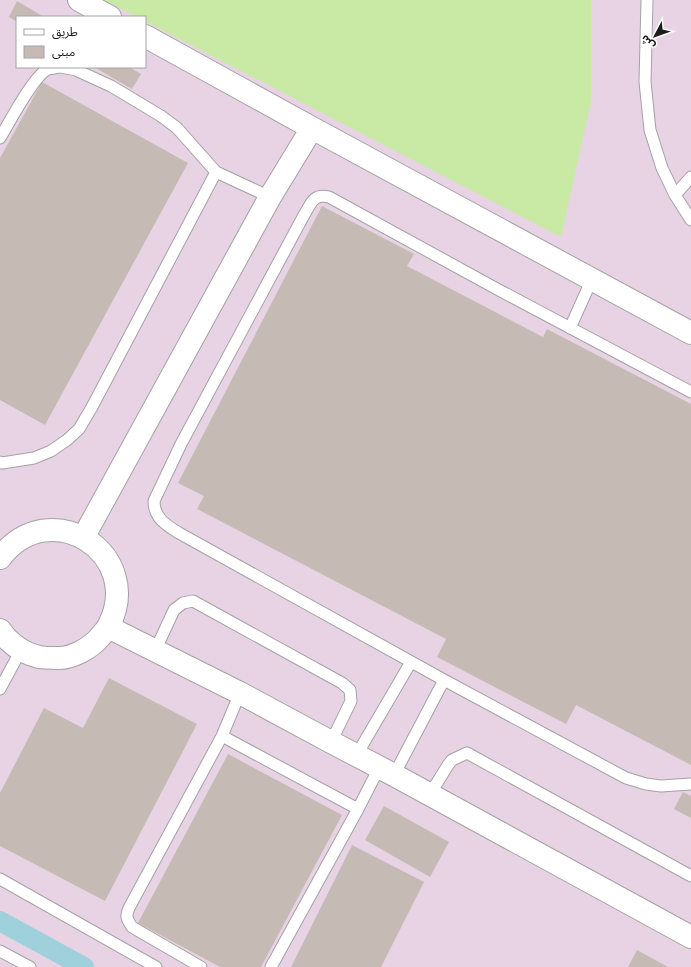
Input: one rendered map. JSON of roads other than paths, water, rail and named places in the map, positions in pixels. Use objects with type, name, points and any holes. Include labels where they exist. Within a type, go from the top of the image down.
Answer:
[{"type":"street","points":[[79,0],[108,16]]},
{"type":"street","points":[[146,37],[691,333]]},
{"type":"street","points":[[83,538],[270,197],[312,128]]},
{"type":"street","points":[[0,558],[7,549],[20,539],[35,532],[51,530],[67,532],[83,538],[95,546],[105,557],[112,570],[116,584],[117,599],[114,613],[108,627],[96,642],[79,653],[60,658],[40,657],[21,650],[5,638],[0,630]]},
{"type":"street","points":[[108,627],[240,693],[386,772],[430,794],[691,937]]},
{"type":"lane","points":[[647,0],[645,82],[650,130],[662,168],[675,195],[691,220]]},
{"type":"lane","points":[[0,138],[26,93],[47,69],[54,68]]},
{"type":"lane","points":[[65,68],[76,70],[111,86],[162,116],[177,128],[216,172],[270,197]]},
{"type":"lane","points":[[0,462],[34,458],[51,451],[67,440],[79,429],[216,172]]},
{"type":"lane","points":[[675,195],[691,177]]},
{"type":"lane","points":[[691,392],[329,198],[323,196],[318,197],[314,199],[301,222],[181,444],[154,501],[154,508],[157,514],[171,528],[411,662],[626,778],[646,784],[661,786],[691,784]]},
{"type":"lane","points":[[570,328],[592,279]]},
{"type":"lane","points":[[155,651],[174,610],[183,603],[193,601],[342,683],[350,690],[351,701],[330,742]]},
{"type":"lane","points":[[0,689],[21,650]]},
{"type":"lane","points":[[356,756],[411,662]]},
{"type":"lane","points":[[271,967],[358,809],[386,772],[444,680]]},
{"type":"lane","points":[[201,967],[132,927],[126,915],[222,736],[240,693]]},
{"type":"lane","points":[[222,736],[358,809]]},
{"type":"lane","points":[[430,794],[452,760],[467,753],[691,876]]},
{"type":"lane","points":[[0,879],[156,967]]},
{"type":"lane","points":[[0,951],[30,967]]},
{"type":"waterway","points":[[0,921],[84,967]]}]
